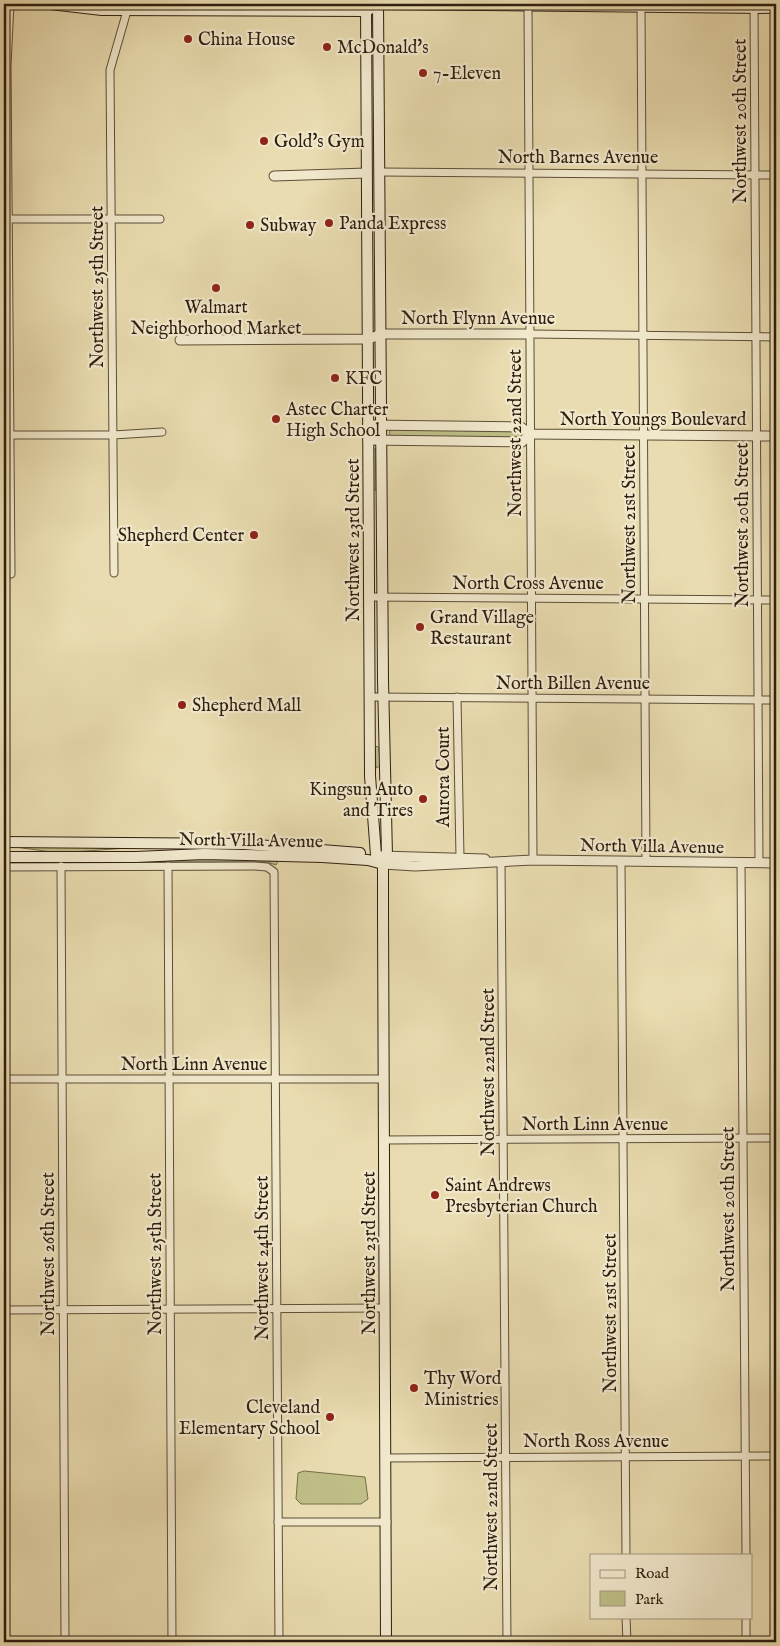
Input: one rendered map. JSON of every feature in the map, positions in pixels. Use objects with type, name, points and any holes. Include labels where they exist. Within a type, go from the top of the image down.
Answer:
[{"type":"main road","points":[[4,4],[55,4]]},
{"type":"main road","points":[[50,4],[102,10],[128,7],[366,8],[377,4],[611,5],[641,7],[730,6],[776,8]]},
{"type":"main road","name":"Northwest 23rd Street","points":[[377,4],[382,334],[382,680],[386,810],[382,858],[387,1458],[386,1642]]},
{"type":"main road","name":"Northwest 23rd Street","points":[[366,8],[370,776],[373,810],[382,858]]},
{"type":"main road","points":[[368,240],[381,240]]},
{"type":"main road","points":[[368,281],[381,281]]},
{"type":"main road","points":[[368,507],[382,506]]},
{"type":"main road","points":[[382,637],[369,666],[382,680]]},
{"type":"main road","points":[[370,738],[384,738]]},
{"type":"main road","points":[[370,776],[385,775]]},
{"type":"main road","points":[[373,810],[386,810]]},
{"type":"main road","name":"North Villa Avenue","points":[[4,842],[262,845],[382,858]]},
{"type":"main road","points":[[136,857],[152,843],[182,853]]},
{"type":"main road","name":"North Villa Avenue","points":[[5,855],[136,857],[182,853],[368,860],[382,858]]},
{"type":"street","points":[[10,4],[6,219],[7,435],[11,574]]},
{"type":"street","name":"Northwest 22nd Street","points":[[528,6],[533,860]]},
{"type":"street","name":"Northwest 25th Street","points":[[114,573],[110,70],[128,7]]},
{"type":"street","name":"Northwest 21st Street","points":[[641,7],[646,862]]},
{"type":"street","name":"Northwest 20th Street","points":[[754,8],[759,863]]},
{"type":"street","points":[[367,173],[380,148]]},
{"type":"street","name":"North Barnes Avenue","points":[[380,172],[776,175]]},
{"type":"street","points":[[274,176],[367,173],[380,187]]},
{"type":"street","points":[[6,219],[160,219]]},
{"type":"street","name":"North Flynn Avenue","points":[[180,340],[369,339],[382,334],[776,337]]},
{"type":"street","name":"North Youngs Boulevard","points":[[368,425],[521,427],[530,434],[776,436]]},
{"type":"street","points":[[7,435],[113,435],[162,432]]},
{"type":"street","name":"North Youngs Boulevard","points":[[368,440],[522,442],[530,434]]},
{"type":"street","name":"North Cross Avenue","points":[[369,597],[776,600]]},
{"type":"street","name":"North Billen Avenue","points":[[370,697],[776,700]]},
{"type":"street","name":"Aurora Court","points":[[457,697],[460,856]]},
{"type":"street","name":"North Villa Avenue","points":[[382,858],[460,856],[499,861]]},
{"type":"street","name":"North Villa Avenue","points":[[382,858],[415,866],[533,860],[776,863]]},
{"type":"street","name":"Northwest 22nd Street","points":[[499,861],[507,1642]]},
{"type":"street","name":"Northwest 21st Street","points":[[622,862],[626,1554]]},
{"type":"street","name":"Northwest 20th Street","points":[[741,863],[746,1554]]},
{"type":"street","name":"Northwest 26th Street","points":[[61,866],[65,1642]]},
{"type":"street","name":"Northwest 25th Street","points":[[168,866],[172,1642]]},
{"type":"street","name":"North Villa Avenue","points":[[4,867],[264,866],[270,868],[274,874]]},
{"type":"street","name":"Northwest 24th Street","points":[[274,874],[279,1642]]},
{"type":"street","name":"North Linn Avenue","points":[[4,1079],[384,1079]]},
{"type":"street","name":"North Linn Avenue","points":[[384,1140],[776,1138]]},
{"type":"street","points":[[4,1310],[385,1308]]},
{"type":"street","name":"North Ross Avenue","points":[[387,1458],[776,1456]]},
{"type":"street","points":[[278,1522],[387,1522]]},
{"type":"street","points":[[626,1618],[627,1642]]},
{"type":"street","points":[[746,1618],[746,1642]]},
{"type":"green space","points":[[392,429],[524,430],[524,439],[391,437],[389,432]]},
{"type":"green space","points":[[371,449],[376,449],[376,490],[372,490]]},
{"type":"green space","points":[[377,746],[379,748],[380,766],[376,768],[375,748]]},
{"type":"green space","points":[[8,846],[141,847],[59,853]]},
{"type":"green space","points":[[4,861],[278,861],[276,865],[270,863],[4,863]]},
{"type":"green space","points":[[304,1471],[365,1477],[368,1499],[361,1504],[301,1504],[296,1499],[298,1473]]},
{"type":"place","name":"China House","points":[[188,39]]},
{"type":"place","name":"McDonald's","points":[[327,47]]},
{"type":"place","name":"7-Eleven","points":[[423,73]]},
{"type":"place","name":"Gold's Gym","points":[[264,141]]},
{"type":"place","name":"Panda Express","points":[[329,223]]},
{"type":"place","name":"Subway","points":[[250,225]]},
{"type":"place","name":"Walmart Neighborhood Market","points":[[216,288]]},
{"type":"place","name":"KFC","points":[[335,378]]},
{"type":"place","name":"Astec Charter High School","points":[[276,419]]},
{"type":"place","name":"Shepherd Center","points":[[254,535]]},
{"type":"place","name":"Grand Village Restaurant","points":[[420,627]]},
{"type":"place","name":"Shepherd Mall","points":[[182,705]]},
{"type":"place","name":"Kingsun Auto and Tires","points":[[423,799]]},
{"type":"place","name":"Saint Andrews Presbyterian Church","points":[[435,1195]]},
{"type":"place","name":"Thy Word Ministries","points":[[414,1388]]},
{"type":"place","name":"Cleveland Elementary School","points":[[330,1417]]}]
